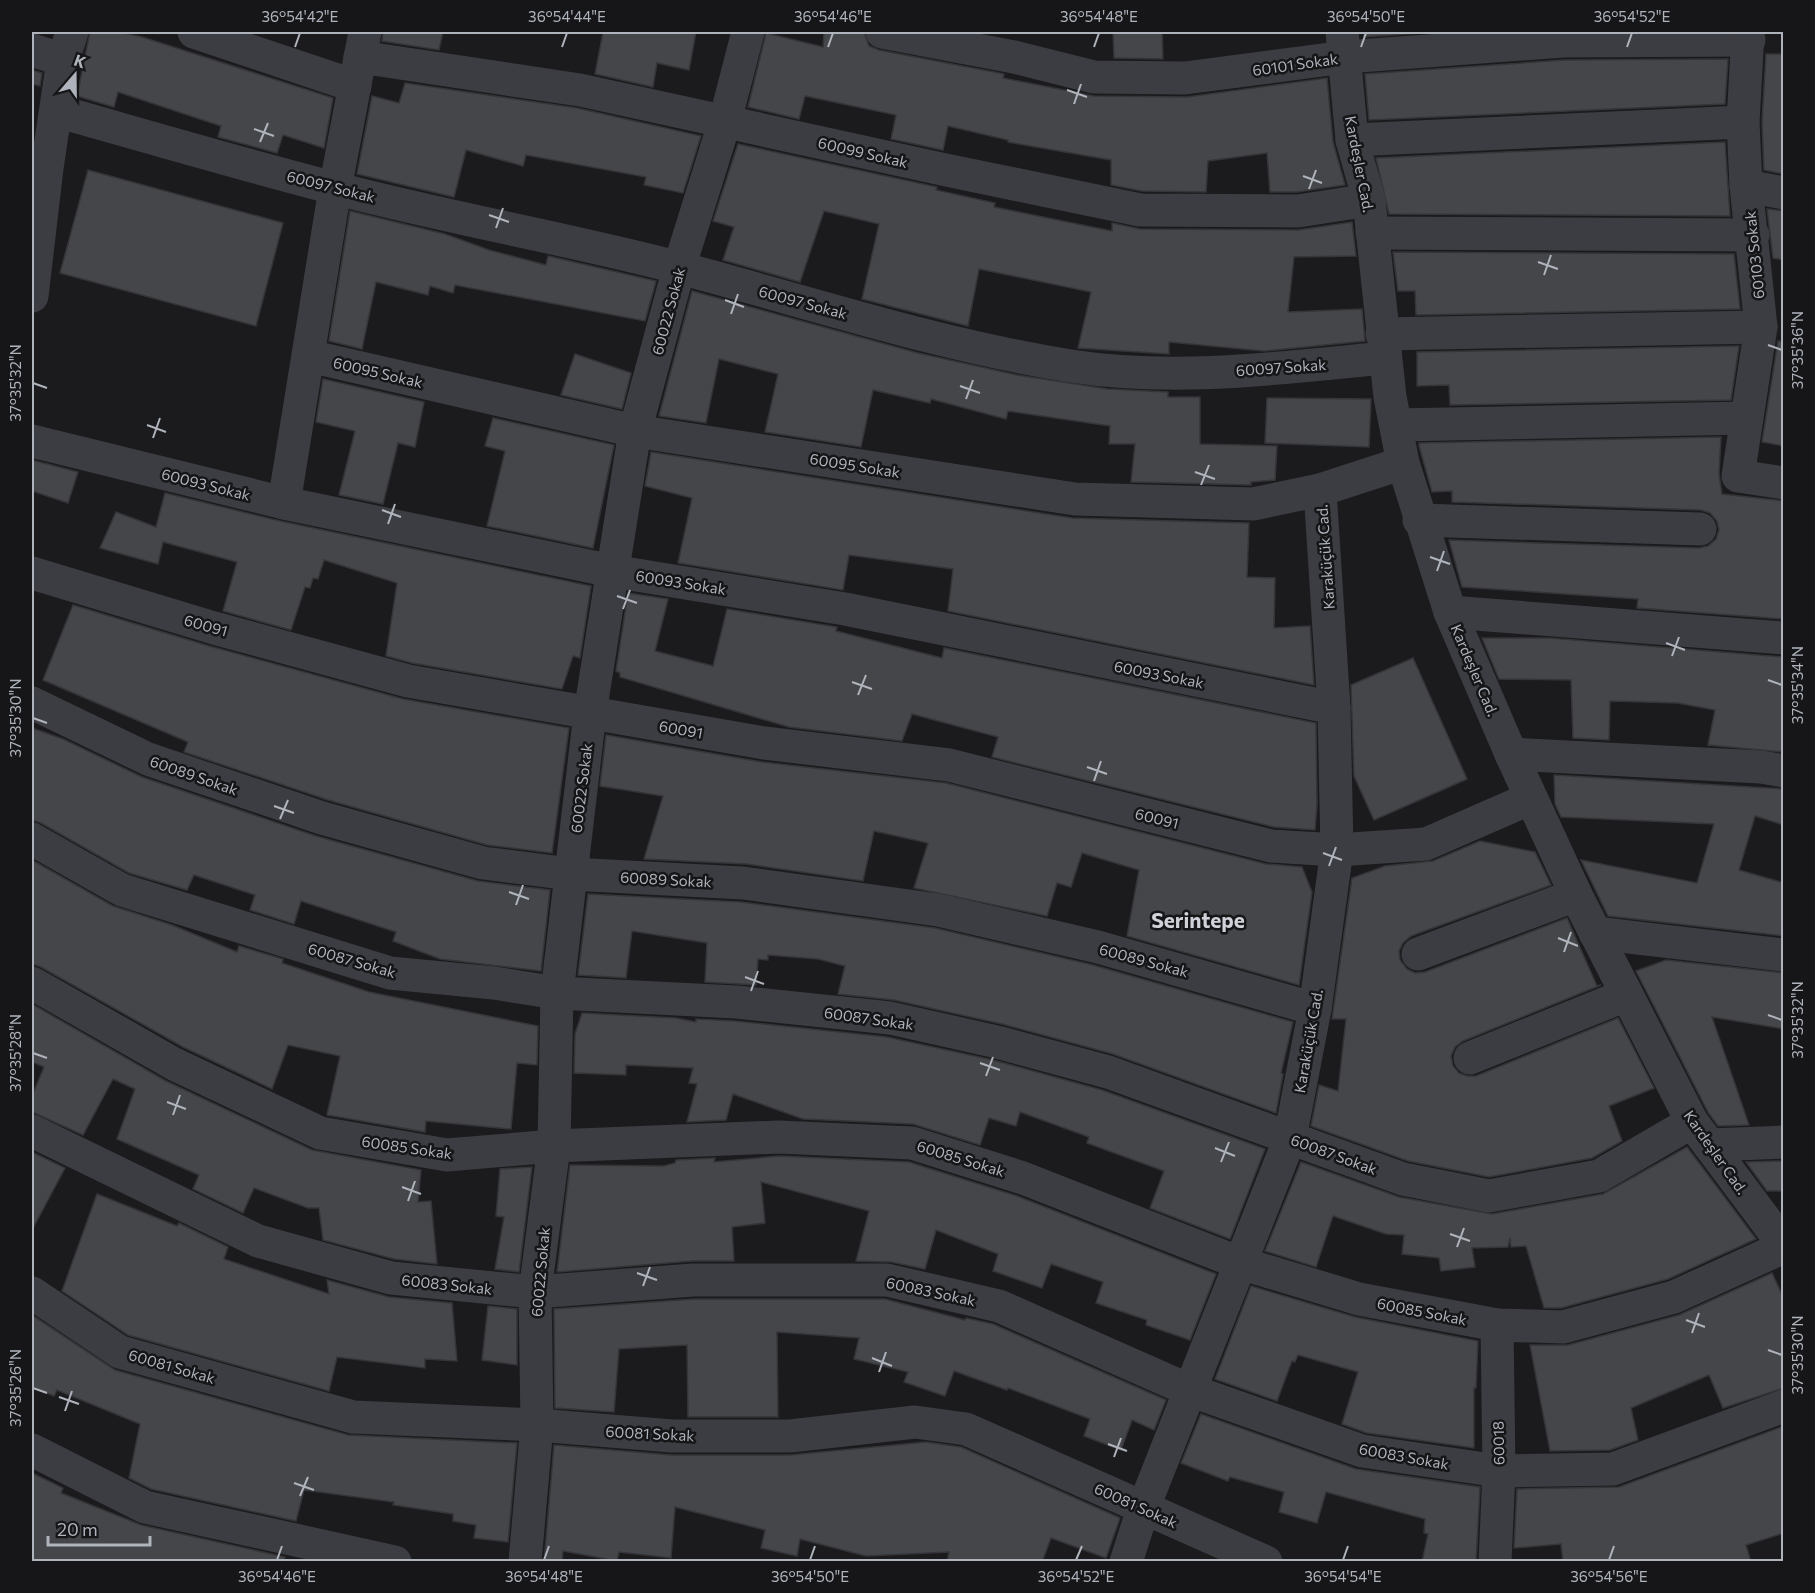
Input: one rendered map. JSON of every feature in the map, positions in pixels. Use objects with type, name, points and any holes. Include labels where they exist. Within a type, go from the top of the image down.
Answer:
[{"type":"street","name":"60099 Sokak","points":[[194,32],[580,90],[946,171],[1140,210],[1298,211],[1369,200]]},
{"type":"street","name":"60022 Sokak","points":[[525,1562],[537,1425],[535,1292],[554,1146],[557,993],[590,713],[635,431],[680,268],[725,121],[748,32]]},
{"type":"street","name":"60101 Sokak","points":[[882,32],[1014,57],[1094,77],[1185,78],[1343,44],[1563,41],[1748,35]]},
{"type":"street","name":"60103 Sokak","points":[[1748,35],[1743,122],[1746,186],[1768,314],[1738,476],[1784,483]]},
{"type":"street","name":"Kardeşler Cad.","points":[[1343,44],[1352,140],[1369,200],[1383,346],[1403,463],[1419,520],[1450,612],[1531,798],[1626,995],[1700,1133],[1784,1246]]},
{"type":"street","points":[[32,50],[67,46],[57,111],[39,165],[32,291]]},
{"type":"street","points":[[284,502],[335,189],[360,58]]},
{"type":"street","name":"60097 Sokak","points":[[57,111],[335,189],[680,268],[817,307],[991,350],[1072,366],[1165,373],[1285,368],[1383,346],[1768,314]]},
{"type":"street","points":[[1352,140],[1743,122]]},
{"type":"street","points":[[1746,186],[1784,193]]},
{"type":"street","points":[[1372,233],[1753,234]]},
{"type":"street","name":"60095 Sokak","points":[[309,356],[635,431],[1075,499],[1252,504],[1320,490],[1403,463]]},
{"type":"street","points":[[1396,425],[1747,418]]},
{"type":"street","name":"60093 Sokak","points":[[32,441],[284,502],[612,571],[845,609],[1334,708]]},
{"type":"street","name":"Karaküçük Cad.","points":[[1126,1562],[1143,1509],[1189,1390],[1290,1138],[1315,1009],[1336,850],[1334,708],[1320,490]]},
{"type":"street","points":[[1419,520],[1700,529]]},
{"type":"street","name":"60091","points":[[32,573],[214,628],[408,681],[764,743],[949,765],[1271,846],[1336,850],[1426,844],[1531,798]]},
{"type":"street","points":[[1450,612],[1784,638]]},
{"type":"street","name":"60089 Sokak","points":[[32,703],[148,759],[321,818],[483,862],[570,874],[743,884],[939,910],[1098,947],[1315,1009]]},
{"type":"street","points":[[1511,754],[1761,767],[1784,771]]},
{"type":"street","name":"60087 Sokak","points":[[32,839],[122,890],[390,973],[494,983],[557,993],[736,1002],[890,1018],[997,1042],[1108,1072],[1403,1179],[1489,1196],[1599,1176],[1700,1133],[1784,1142]]},
{"type":"street","points":[[1418,954],[1576,895]]},
{"type":"street","points":[[1595,933],[1784,955]]},
{"type":"street","name":"60085 Sokak","points":[[32,982],[174,1065],[320,1133],[447,1155],[554,1146],[779,1137],[912,1143],[1023,1178],[1240,1263],[1359,1299],[1497,1325],[1563,1326],[1674,1297],[1784,1246]]},
{"type":"street","points":[[1470,1058],[1626,995]]},
{"type":"street","name":"60083 Sokak","points":[[32,1131],[258,1241],[392,1278],[535,1292],[693,1280],[887,1280],[999,1306],[1189,1390],[1362,1451],[1499,1471],[1613,1470],[1784,1406]]},
{"type":"street","name":"60081 Sokak","points":[[32,1293],[120,1352],[353,1417],[537,1425],[672,1436],[778,1436],[915,1422],[966,1429],[1266,1562]]},
{"type":"street","name":"60018","points":[[1496,1562],[1499,1471],[1497,1325]]},
{"type":"street","points":[[32,1450],[145,1507],[395,1562]]},
{"type":"building","points":[[90,32],[119,32],[142,37],[333,98],[324,148],[283,135],[277,153],[218,137],[221,126],[118,92],[114,107],[77,96]]},
{"type":"building","points":[[383,32],[443,32],[439,50],[382,41]]},
{"type":"building","points":[[603,32],[696,32],[689,70],[657,63],[653,87],[595,74]]},
{"type":"building","points":[[824,32],[864,32],[869,46],[879,50],[1004,74],[1003,78],[1094,96],[1187,97],[1327,78],[1333,142],[1345,185],[1297,192],[1270,192],[1267,153],[1208,161],[1206,192],[1142,191],[1111,185],[1111,160],[1008,142],[1008,140],[948,126],[943,150],[891,139],[896,115],[805,96],[799,119],[748,107],[766,33],[823,47]]},
{"type":"building","points":[[1113,32],[1162,32],[1163,59],[1114,58]]},
{"type":"building","points":[[1363,32],[1436,32],[1364,37]]},
{"type":"building","points":[[1766,54],[1784,54],[1784,174],[1764,170],[1762,122]]},
{"type":"building","points":[[1728,59],[1725,104],[1369,120],[1365,74],[1564,60]]},
{"type":"building","points":[[32,70],[42,73],[40,86],[32,84]]},
{"type":"building","points":[[405,83],[577,108],[701,136],[683,193],[644,185],[646,177],[526,155],[523,166],[466,150],[454,197],[357,174],[372,96],[399,103]]},
{"type":"building","points":[[1725,142],[1730,216],[1389,214],[1376,158]]},
{"type":"building","points":[[738,144],[937,187],[936,190],[995,203],[994,207],[1112,231],[1112,223],[1140,229],[1298,230],[1352,222],[1356,256],[1294,257],[1288,312],[1362,309],[1365,341],[1264,351],[1169,342],[1169,354],[1078,348],[1091,292],[979,269],[968,326],[862,299],[879,224],[824,211],[800,282],[723,260],[734,227],[713,221]]},
{"type":"building","points":[[88,170],[283,223],[256,326],[60,273]]},
{"type":"building","points":[[1767,209],[1784,211],[1784,260],[1773,258]]},
{"type":"building","points":[[350,211],[445,234],[489,250],[546,265],[548,256],[656,281],[645,321],[455,285],[453,293],[430,286],[428,295],[376,282],[362,349],[329,341]]},
{"type":"building","points":[[1393,252],[1734,254],[1740,309],[1416,315],[1415,291],[1398,291]]},
{"type":"building","points":[[692,291],[918,353],[1017,375],[1108,389],[1168,392],[1168,397],[1200,397],[1200,444],[1277,446],[1275,480],[1251,482],[1251,485],[1131,482],[1135,444],[1109,444],[1110,426],[1008,411],[1006,419],[931,399],[930,403],[873,390],[861,447],[765,432],[778,374],[719,359],[706,423],[659,416]]},
{"type":"building","points":[[1778,341],[1784,342],[1784,446],[1762,442]]},
{"type":"building","points":[[1739,346],[1731,400],[1450,405],[1449,385],[1417,386],[1417,352]]},
{"type":"building","points":[[575,354],[631,373],[622,409],[561,395]]},
{"type":"building","points":[[323,379],[424,402],[415,447],[398,443],[383,504],[339,495],[355,431],[316,422]]},
{"type":"building","points":[[1267,398],[1371,399],[1369,447],[1265,443]]},
{"type":"building","points":[[493,418],[614,445],[593,548],[487,526],[505,451],[485,446]]},
{"type":"building","points":[[1721,437],[1719,474],[1722,494],[1784,501],[1784,619],[1637,608],[1638,599],[1462,587],[1449,540],[1699,548],[1708,546],[1716,539],[1719,530],[1717,521],[1710,513],[1701,510],[1452,502],[1452,491],[1432,492],[1419,446],[1419,443]]},
{"type":"building","points":[[651,452],[1072,518],[1249,523],[1247,577],[1275,578],[1274,628],[1310,626],[1314,685],[948,611],[953,569],[849,555],[843,590],[678,563],[692,498],[645,486]]},
{"type":"building","points":[[32,460],[78,472],[68,503],[32,491]]},
{"type":"building","points":[[165,493],[280,521],[591,586],[580,658],[573,656],[562,689],[412,663],[386,656],[397,583],[324,560],[318,579],[313,578],[310,588],[305,587],[291,630],[223,611],[237,562],[163,542],[158,564],[100,548],[116,512],[156,527]]},
{"type":"building","points":[[628,593],[668,599],[655,651],[713,666],[727,609],[837,627],[836,631],[942,658],[944,648],[1316,723],[1315,830],[1274,827],[992,757],[998,737],[912,714],[902,741],[789,727],[620,677],[620,673],[616,671]]},
{"type":"building","points":[[73,605],[209,646],[403,699],[569,728],[552,853],[487,845],[328,800],[184,752],[188,742],[43,680]]},
{"type":"building","points":[[1482,638],[1549,638],[1784,657],[1784,752],[1708,745],[1715,710],[1678,703],[1610,701],[1609,740],[1573,738],[1571,680],[1499,679]]},
{"type":"building","points":[[1413,658],[1467,779],[1374,820],[1354,776],[1351,685]]},
{"type":"building","points":[[32,728],[63,739],[142,777],[316,836],[478,881],[550,890],[541,971],[440,959],[393,941],[396,932],[301,901],[294,924],[250,910],[255,895],[194,875],[187,890],[129,873],[32,820]]},
{"type":"building","points":[[606,735],[762,762],[946,783],[1266,864],[1302,867],[1312,892],[1299,985],[1127,936],[1139,870],[1082,853],[1071,887],[1057,883],[1047,916],[914,888],[928,843],[874,831],[863,881],[746,864],[644,859],[663,796],[600,786]]},
{"type":"building","points":[[1554,775],[1784,789],[1784,825],[1755,816],[1739,870],[1784,883],[1784,936],[1608,916],[1581,860],[1697,883],[1714,824],[1561,817],[1555,804]]},
{"type":"building","points":[[1480,841],[1535,852],[1551,885],[1411,936],[1403,943],[1399,951],[1400,960],[1407,969],[1415,973],[1425,972],[1567,918],[1597,986],[1601,985],[1463,1041],[1455,1047],[1451,1056],[1453,1066],[1459,1073],[1476,1076],[1618,1018],[1654,1088],[1609,1106],[1622,1141],[1592,1158],[1489,1177],[1408,1161],[1311,1126],[1319,1085],[1338,1091],[1346,1019],[1332,1019],[1352,878],[1385,866],[1433,861]]},
{"type":"building","points":[[32,860],[113,906],[172,925],[237,952],[239,946],[283,959],[282,963],[369,992],[538,1026],[537,1065],[517,1063],[511,1129],[426,1121],[425,1132],[327,1115],[340,1056],[288,1045],[272,1089],[183,1047],[32,964]]},
{"type":"building","points":[[588,894],[741,902],[935,928],[1093,965],[1293,1022],[1281,1073],[1283,1074],[1276,1113],[1113,1054],[1002,1024],[894,1000],[838,994],[845,966],[818,959],[768,955],[768,960],[758,959],[756,985],[705,982],[707,943],[632,931],[626,978],[578,975]]},
{"type":"building","points":[[1666,960],[1784,973],[1784,1029],[1712,1017],[1749,1125],[1718,1126],[1708,1112],[1636,971]]},
{"type":"building","points":[[32,1004],[166,1081],[312,1150],[421,1170],[418,1202],[431,1201],[437,1264],[394,1259],[323,1240],[319,1208],[308,1208],[254,1188],[243,1213],[193,1189],[199,1175],[117,1139],[135,1089],[113,1079],[83,1135],[32,1112],[32,1096],[44,1067],[32,1062]]},
{"type":"building","points":[[582,1013],[676,1018],[696,1022],[696,1019],[735,1021],[887,1037],[993,1060],[1102,1090],[1265,1149],[1230,1239],[1150,1208],[1164,1171],[1087,1143],[1089,1137],[1020,1112],[1016,1126],[989,1118],[980,1145],[913,1124],[803,1119],[733,1094],[726,1120],[687,1122],[697,1084],[689,1083],[693,1068],[626,1065],[626,1075],[574,1073],[575,1034]]},
{"type":"building","points":[[1687,1147],[1756,1239],[1668,1279],[1561,1308],[1544,1308],[1526,1246],[1511,1247],[1510,1238],[1508,1247],[1472,1248],[1475,1267],[1441,1271],[1439,1258],[1402,1254],[1404,1235],[1386,1234],[1333,1216],[1316,1267],[1265,1251],[1301,1162],[1399,1197],[1492,1214],[1603,1194]]},
{"type":"building","points":[[32,1152],[65,1168],[32,1230]]},
{"type":"building","points":[[779,1156],[909,1162],[1017,1196],[1216,1274],[1190,1340],[1146,1325],[1147,1320],[1096,1303],[1103,1282],[1051,1264],[1042,1288],[993,1271],[998,1254],[936,1230],[925,1269],[891,1262],[856,1261],[869,1211],[761,1182],[765,1223],[732,1227],[734,1261],[692,1261],[557,1272],[570,1165],[664,1166],[675,1163],[676,1160],[715,1158],[714,1162]]},
{"type":"building","points":[[1784,1161],[1784,1191],[1767,1191],[1746,1162]]},
{"type":"building","points":[[532,1167],[519,1272],[495,1269],[504,1217],[496,1216],[500,1169]]},
{"type":"building","points":[[97,1194],[177,1226],[179,1223],[228,1247],[224,1259],[329,1294],[327,1280],[389,1297],[452,1303],[457,1361],[425,1359],[425,1368],[337,1357],[329,1391],[128,1335],[62,1291]]},
{"type":"building","points":[[1772,1273],[1784,1299],[1784,1388],[1723,1408],[1709,1375],[1631,1408],[1638,1440],[1610,1450],[1550,1451],[1530,1345],[1568,1345],[1679,1315]]},
{"type":"building","points":[[1251,1286],[1355,1317],[1478,1341],[1476,1388],[1474,1388],[1474,1448],[1367,1433],[1342,1424],[1358,1372],[1298,1355],[1295,1362],[1292,1361],[1277,1401],[1215,1379]]},
{"type":"building","points":[[694,1299],[885,1299],[965,1320],[966,1318],[993,1324],[1166,1400],[1154,1430],[1132,1420],[1121,1450],[1084,1436],[1090,1419],[1008,1388],[1007,1390],[954,1371],[945,1396],[904,1382],[908,1372],[854,1359],[859,1338],[777,1332],[778,1417],[688,1417],[687,1345],[619,1349],[614,1412],[555,1408],[554,1309]]},
{"type":"building","points":[[488,1306],[517,1309],[517,1365],[482,1360]]},
{"type":"building","points":[[32,1315],[115,1370],[348,1435],[517,1443],[508,1542],[474,1538],[476,1525],[453,1521],[453,1514],[393,1505],[394,1502],[304,1490],[296,1521],[151,1489],[129,1478],[140,1424],[57,1390],[54,1396],[32,1387]]},
{"type":"building","points":[[1201,1414],[1356,1469],[1480,1487],[1476,1562],[1422,1562],[1428,1534],[1424,1533],[1425,1519],[1326,1492],[1317,1523],[1279,1512],[1284,1492],[1230,1477],[1228,1481],[1181,1463]]},
{"type":"building","points":[[1784,1426],[1784,1533],[1746,1545],[1751,1562],[1563,1562],[1561,1544],[1514,1548],[1517,1489],[1619,1487]]},
{"type":"building","points":[[926,1442],[961,1447],[1120,1518],[1106,1558],[1051,1538],[1042,1562],[947,1562],[949,1552],[866,1556],[800,1539],[797,1556],[761,1548],[765,1530],[675,1507],[671,1558],[619,1552],[617,1561],[563,1551],[562,1562],[544,1562],[554,1445],[671,1455],[790,1455]]},
{"type":"building","points":[[32,1473],[63,1488],[61,1493],[141,1525],[285,1557],[284,1562],[32,1562]]},
{"type":"district","name":"Serintepe","points":[[1198,919]]}]
